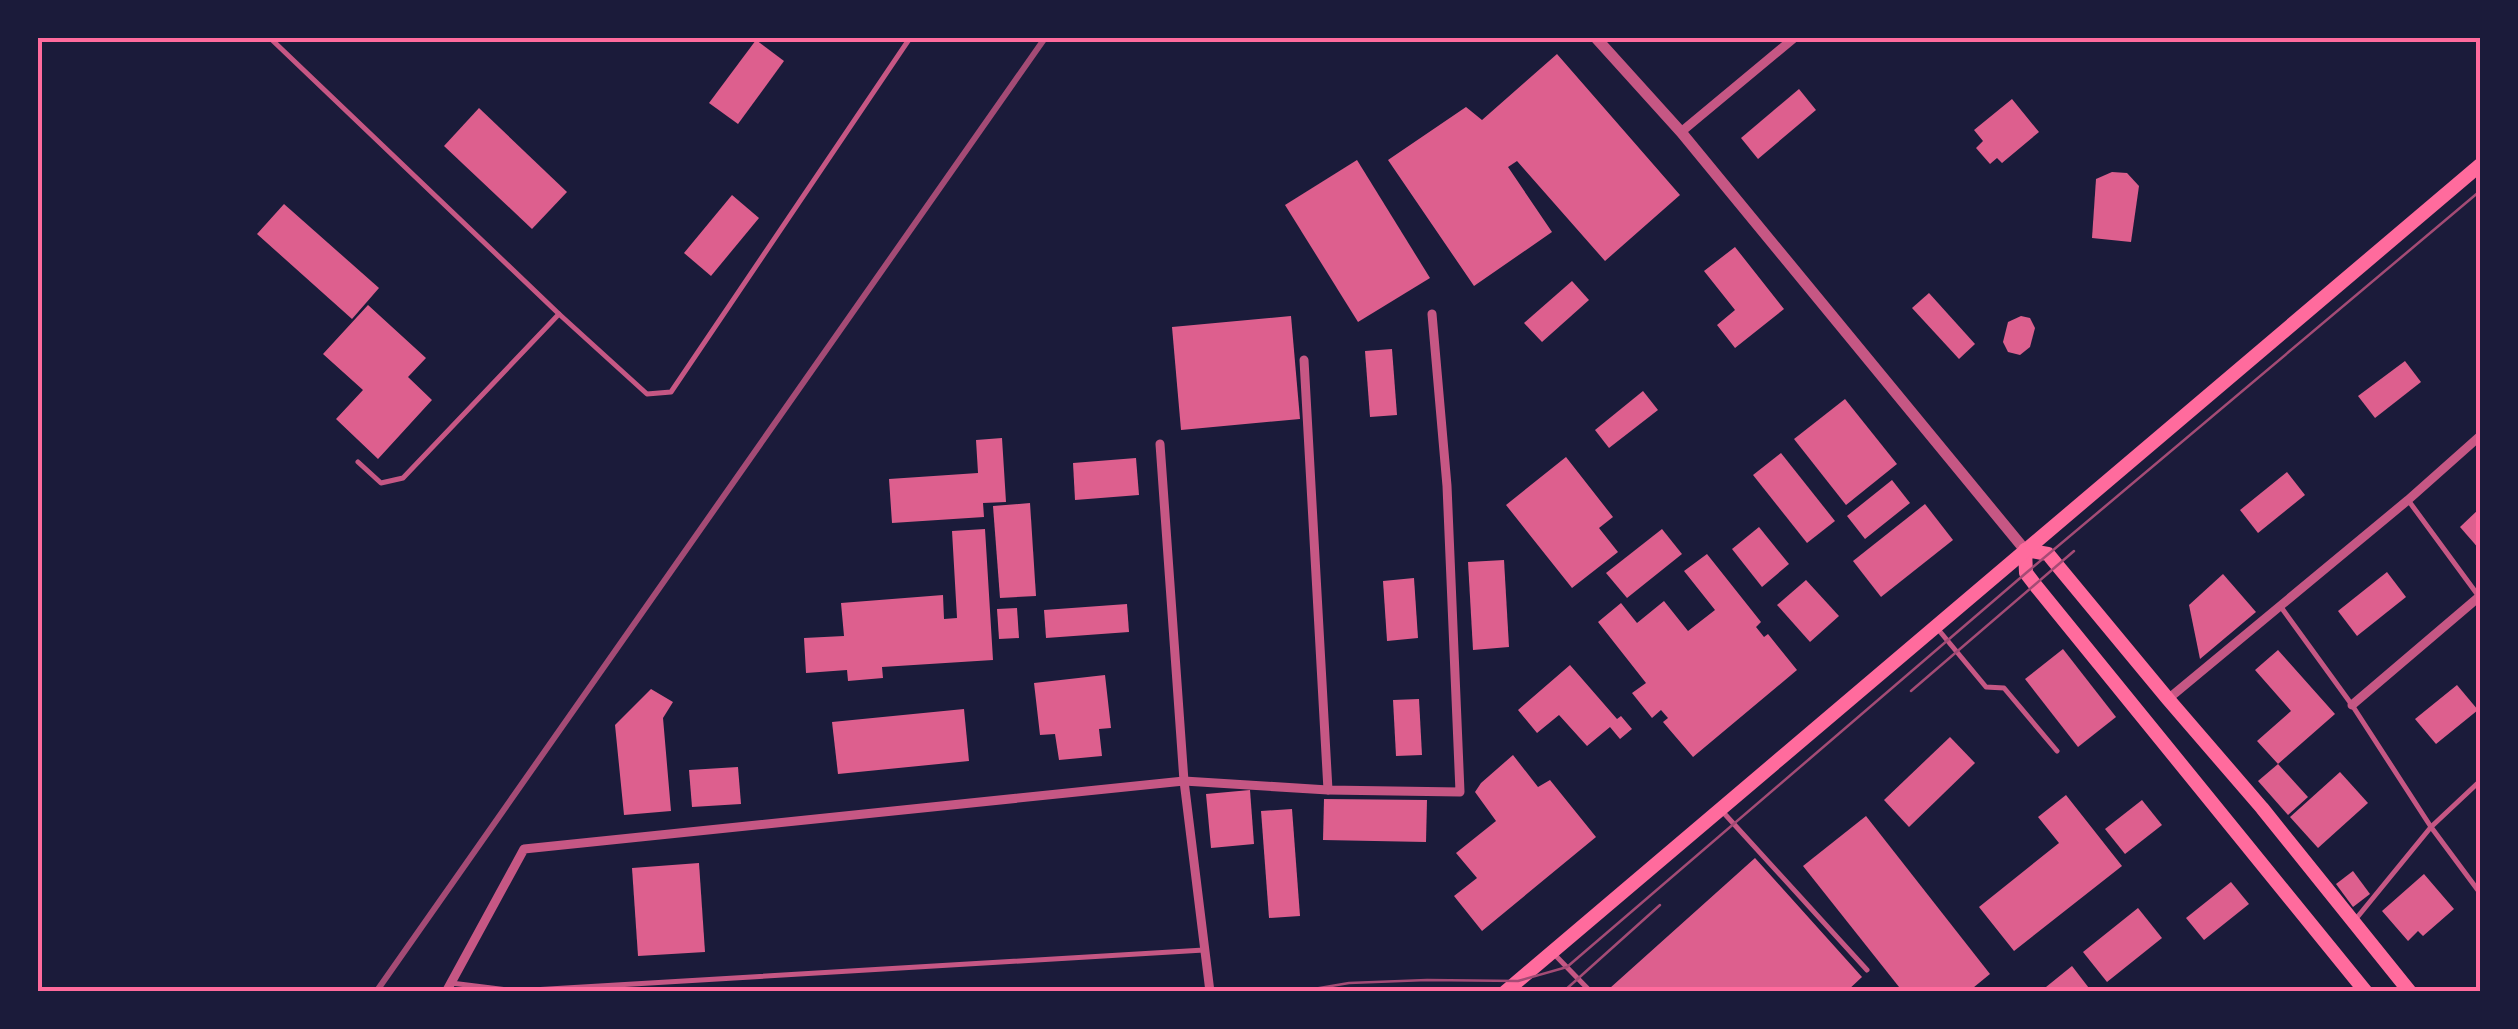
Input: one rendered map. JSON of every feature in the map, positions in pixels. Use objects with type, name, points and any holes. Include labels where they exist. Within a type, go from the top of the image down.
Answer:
[{"type":"main road","points":[[1505,992],[2480,164]]},
{"type":"main road","points":[[2024,550],[2026,573],[2366,992]]},
{"type":"main road","points":[[2024,550],[2048,554],[2262,808],[2410,992]]},
{"type":"street","points":[[1596,38],[1682,132],[2024,550]]},
{"type":"street","points":[[1682,132],[1794,38]]},
{"type":"street","points":[[449,988],[524,850],[1184,781],[1328,790],[1460,792],[1447,486],[1432,314]]},
{"type":"street","points":[[1304,360],[1328,790]]},
{"type":"street","points":[[2168,699],[2480,436]]},
{"type":"street","points":[[1160,444],[1184,781],[1210,992]]},
{"type":"street","points":[[2352,704],[2480,598]]},
{"type":"lane","points":[[270,38],[647,394],[671,392],[910,38]]},
{"type":"lane","points":[[358,462],[382,483],[403,478],[559,314]]},
{"type":"lane","points":[[2408,500],[2480,598]]},
{"type":"lane","points":[[2281,607],[2480,893]]},
{"type":"lane","points":[[1935,626],[1986,688],[2004,688],[2057,751]]},
{"type":"lane","points":[[2353,922],[2431,827],[2480,782]]},
{"type":"lane","points":[[1720,808],[1867,970]]},
{"type":"lane","points":[[449,988],[516,990],[1204,950]]},
{"type":"lane","points":[[1552,952],[1592,992]]},
{"type":"building","points":[[756,40],[784,61],[738,124],[709,103]]},
{"type":"building","points":[[1557,54],[1680,195],[1605,261],[1517,161],[1508,167],[1552,232],[1474,286],[1388,160],[1466,107],[1482,120]]},
{"type":"building","points":[[1799,89],[1816,110],[1758,159],[1741,138]]},
{"type":"building","points":[[2012,99],[2039,132],[2002,163],[1997,158],[1990,164],[1976,148],[1983,141],[1974,130]]},
{"type":"building","points":[[479,108],[567,192],[532,229],[444,146]]},
{"type":"building","points":[[1357,160],[1430,278],[1358,322],[1285,205]]},
{"type":"building","points":[[2112,172],[2127,173],[2139,186],[2131,242],[2092,238],[2096,179]]},
{"type":"building","points":[[732,195],[759,218],[711,276],[684,253]]},
{"type":"building","points":[[284,204],[379,288],[352,319],[257,234]]},
{"type":"building","points":[[1735,247],[1784,309],[1735,348],[1717,325],[1735,310],[1704,271]]},
{"type":"building","points":[[1572,281],[1589,300],[1542,342],[1524,323]]},
{"type":"building","points":[[1929,293],[1975,344],[1959,359],[1912,308]]},
{"type":"building","points":[[368,305],[426,358],[408,377],[432,400],[378,459],[336,419],[363,390],[323,354]]},
{"type":"building","points":[[1291,316],[1300,419],[1181,430],[1172,327]]},
{"type":"building","points":[[2021,316],[2030,318],[2035,328],[2030,347],[2020,355],[2008,352],[2003,342],[2008,322]]},
{"type":"building","points":[[1392,349],[1397,415],[1370,417],[1365,351]]},
{"type":"building","points":[[2405,361],[2421,382],[2375,418],[2358,396]]},
{"type":"building","points":[[1643,391],[1658,410],[1609,448],[1595,430]]},
{"type":"building","points":[[1845,399],[1897,464],[1846,505],[1794,439]]},
{"type":"building","points":[[1002,438],[1006,502],[983,503],[984,517],[892,523],[889,479],[978,473],[976,440]]},
{"type":"building","points":[[1781,453],[1835,521],[1807,543],[1753,475]]},
{"type":"building","points":[[1566,457],[1613,517],[1599,528],[1618,552],[1572,588],[1506,505]]},
{"type":"building","points":[[1136,458],[1139,495],[1075,500],[1073,463]]},
{"type":"building","points":[[2287,472],[2305,495],[2258,533],[2240,510]]},
{"type":"building","points":[[1892,480],[1910,503],[1865,539],[1847,516]]},
{"type":"building","points":[[1030,503],[1036,596],[1000,598],[993,506]]},
{"type":"building","points":[[1925,504],[1953,540],[1881,597],[1853,561]]},
{"type":"building","points":[[2480,508],[2480,550],[2460,527]]},
{"type":"building","points":[[1759,527],[1789,564],[1762,587],[1732,549]]},
{"type":"building","points":[[985,529],[993,660],[882,667],[883,678],[848,681],[847,670],[806,673],[804,638],[844,636],[841,603],[943,595],[944,619],[957,618],[952,531]]},
{"type":"building","points":[[1662,529],[1682,554],[1627,598],[1606,573]]},
{"type":"building","points":[[1707,554],[1761,622],[1756,627],[1764,637],[1768,634],[1797,670],[1693,757],[1663,722],[1668,718],[1661,710],[1652,718],[1632,693],[1646,683],[1598,622],[1621,603],[1637,623],[1664,601],[1688,631],[1715,610],[1684,571]]},
{"type":"building","points":[[1504,560],[1509,647],[1473,650],[1468,562]]},
{"type":"building","points":[[2387,572],[2406,597],[2357,636],[2338,611]]},
{"type":"building","points":[[2223,574],[2256,612],[2200,659],[2189,605]]},
{"type":"building","points":[[1414,578],[1418,638],[1387,641],[1383,581]]},
{"type":"building","points":[[1806,580],[1839,616],[1810,642],[1777,605]]},
{"type":"building","points":[[1127,604],[1129,632],[1046,638],[1044,610]]},
{"type":"building","points":[[1017,608],[1019,638],[999,639],[997,609]]},
{"type":"building","points":[[2063,649],[2116,717],[2078,747],[2025,679]]},
{"type":"building","points":[[2278,650],[2335,714],[2278,764],[2257,741],[2291,711],[2255,670]]},
{"type":"building","points":[[1570,665],[1617,719],[1621,716],[1632,729],[1620,739],[1610,727],[1587,746],[1559,715],[1537,733],[1518,710]]},
{"type":"building","points":[[1105,675],[1111,728],[1099,729],[1102,756],[1059,760],[1055,734],[1040,735],[1034,683]]},
{"type":"building","points":[[2457,685],[2478,710],[2436,744],[2415,719]]},
{"type":"building","points":[[651,689],[673,702],[663,718],[671,811],[624,815],[615,725]]},
{"type":"building","points":[[1419,699],[1422,755],[1396,756],[1393,700]]},
{"type":"building","points":[[964,709],[969,761],[838,774],[832,722]]},
{"type":"building","points":[[1950,737],[1975,763],[1909,827],[1884,800]]},
{"type":"building","points":[[1513,755],[1538,787],[1550,780],[1596,837],[1482,931],[1454,896],[1477,878],[1456,853],[1496,821],[1475,792]]},
{"type":"building","points":[[2278,764],[2308,797],[2288,815],[2258,781]]},
{"type":"building","points":[[738,767],[741,804],[692,807],[689,770]]},
{"type":"building","points":[[2340,772],[2368,803],[2318,848],[2290,817]]},
{"type":"building","points":[[1250,790],[1254,844],[1211,848],[1206,794]]},
{"type":"building","points":[[2066,795],[2122,866],[2014,951],[1979,907],[2059,843],[2038,817]]},
{"type":"building","points":[[1324,799],[1427,800],[1426,842],[1323,840]]},
{"type":"building","points":[[2142,800],[2162,825],[2125,854],[2105,829]]},
{"type":"building","points":[[1292,809],[1300,916],[1269,918],[1261,811]]},
{"type":"building","points":[[1866,816],[1990,974],[1968,992],[1903,992],[1803,866]]},
{"type":"building","points":[[1755,858],[1862,977],[1846,992],[1679,992],[1675,987],[1669,992],[1614,992],[1610,988]]},
{"type":"building","points":[[699,863],[705,952],[638,956],[632,868]]},
{"type":"building","points":[[2353,871],[2370,894],[2353,907],[2336,884]]},
{"type":"building","points":[[2424,874],[2454,909],[2423,936],[2418,931],[2408,941],[2382,911]]},
{"type":"building","points":[[2231,882],[2249,904],[2204,940],[2186,918]]},
{"type":"building","points":[[2138,908],[2162,938],[2107,982],[2083,952]]},
{"type":"building","points":[[2072,966],[2092,992],[2050,992],[2046,987]]},
{"type":"tram line","points":[[1296,992],[1349,983],[1518,981],[1567,967],[2480,191]]},
{"type":"tram line","points":[[1911,691],[2074,551]]},
{"type":"tram line","points":[[1563,992],[1660,905]]},
{"type":"railway","points":[[376,992],[1045,38]]}]
